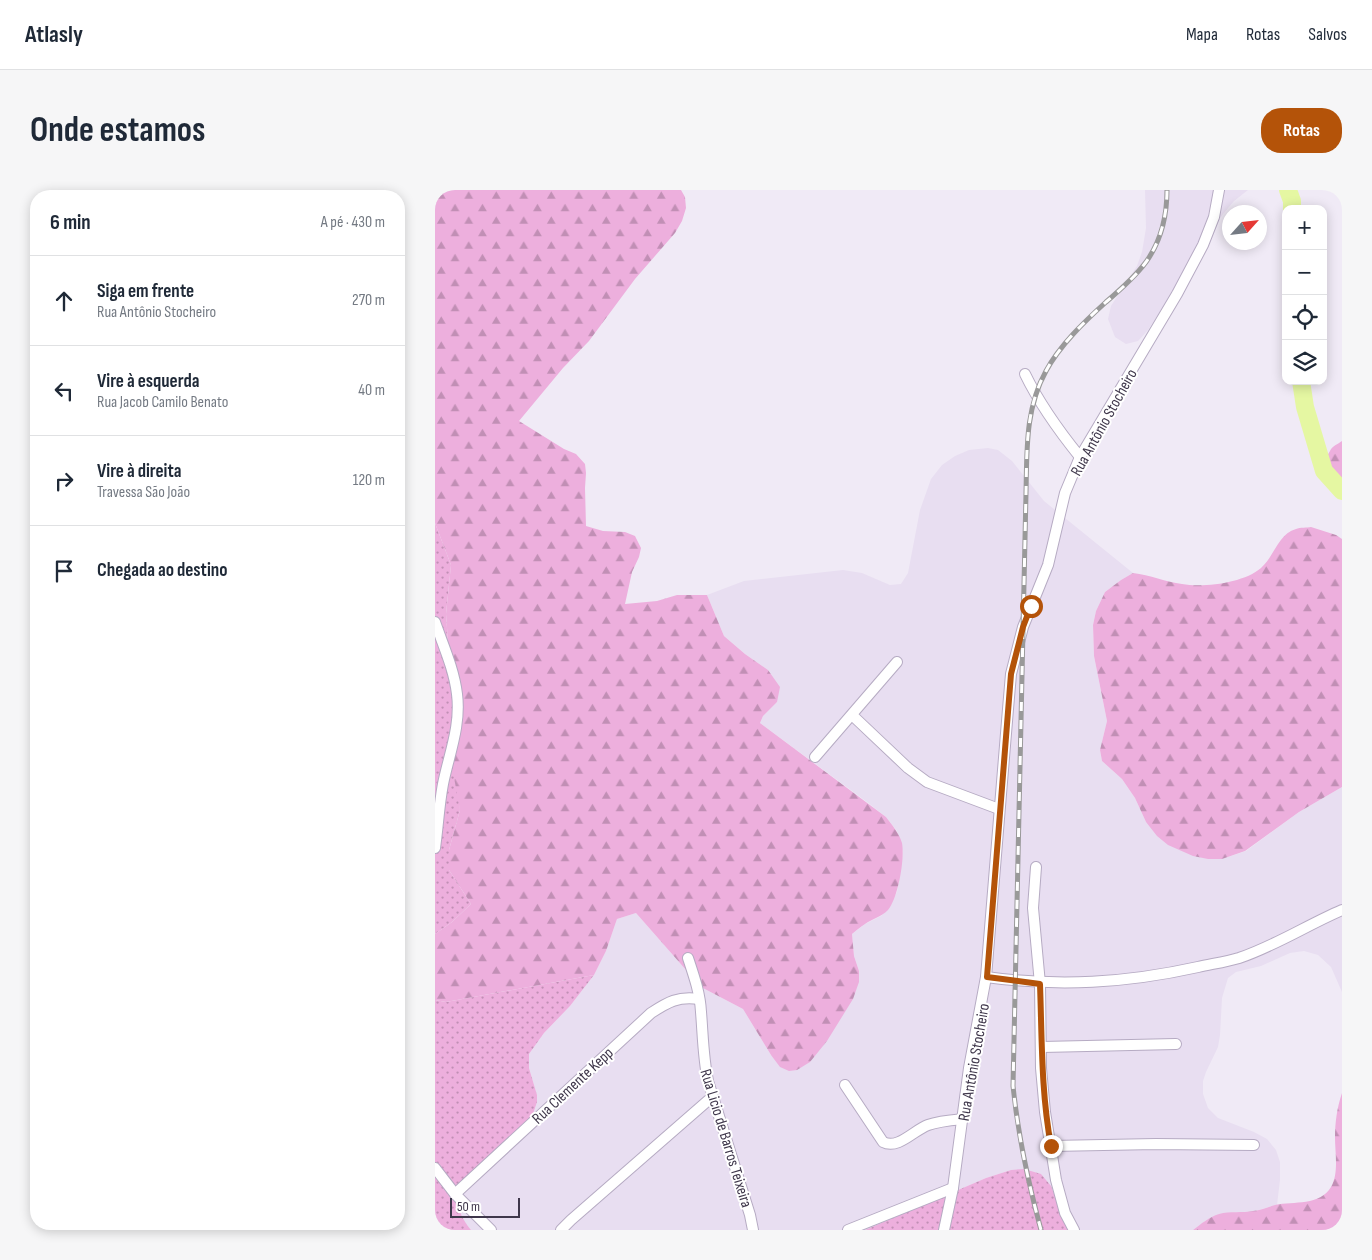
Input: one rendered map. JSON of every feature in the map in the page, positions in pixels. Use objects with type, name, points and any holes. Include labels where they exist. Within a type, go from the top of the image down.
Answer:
[{"type":"street","name":"Rua Antônio Stocheiro","points":[[945,1230],[953,1188],[969,1068],[987,977],[1011,674],[1016,652],[1023,627],[1048,565],[1065,493],[1079,457],[1177,294],[1199,253],[1214,217],[1219,190]]},
{"type":"street","points":[[1025,374],[1035,396],[1079,457]]},
{"type":"street","points":[[435,622],[452,671],[457,694],[458,712],[455,738],[443,785],[435,848]]},
{"type":"street","points":[[815,757],[897,662]]},
{"type":"street","points":[[852,715],[908,768],[927,782],[999,809]]},
{"type":"street","points":[[1036,867],[1033,908],[1040,984],[1041,1068],[1045,1112],[1056,1180],[1065,1213],[1074,1230]]},
{"type":"street","points":[[987,977],[1040,984],[1144,978],[1237,958],[1274,944],[1342,910]]},
{"type":"street","name":"Rua Licio de Barros Teixeira","points":[[688,958],[695,978],[699,999],[703,1059],[753,1230]]},
{"type":"street","name":"Rua Clemente Kepp","points":[[455,1194],[651,1013],[666,1003],[677,999],[686,997],[699,999]]},
{"type":"street","points":[[1042,1047],[1176,1044]]},
{"type":"street","points":[[845,1085],[883,1142],[887,1144],[898,1142],[929,1124],[963,1119]]},
{"type":"street","points":[[561,1230],[713,1097]]},
{"type":"street","points":[[1051,1146],[1254,1145]]},
{"type":"street","points":[[435,1168],[455,1194],[491,1230]]},
{"type":"street","points":[[848,1230],[953,1188]]},
{"type":"shaded area","points":[[1145,190],[1248,190],[1231,205],[1222,205],[1222,216],[1148,330],[1138,341],[1126,344],[1115,337],[1108,319],[1111,306],[1137,266],[1142,252],[1146,228]]},
{"type":"shaded area","points":[[988,448],[998,450],[1012,461],[1044,501],[1133,573],[1105,592],[1096,611],[1093,625],[1094,656],[1107,721],[1100,750],[1102,761],[1122,779],[1135,798],[1146,822],[1222,859],[1246,851],[1299,812],[1342,787],[1342,992],[1331,967],[1318,955],[1304,951],[1290,953],[1261,966],[1236,972],[1228,978],[1222,998],[1218,1047],[1203,1081],[1203,1094],[1208,1108],[1218,1118],[1267,1139],[1276,1150],[1280,1162],[1277,1205],[1255,1211],[1220,1214],[1208,1219],[1193,1230],[1068,1230],[1063,1216],[1011,1170],[986,1178],[865,1230],[471,1230],[464,1222],[458,1208],[457,1196],[533,1114],[537,1095],[529,1068],[529,1054],[544,1033],[570,1006],[594,975],[606,951],[617,919],[636,913],[701,987],[743,1009],[771,1055],[859,971],[854,956],[852,934],[865,924],[881,916],[888,909],[897,892],[903,852],[897,831],[886,817],[867,802],[760,723],[763,716],[777,702],[768,670],[724,636],[707,595],[744,581],[843,570],[862,573],[890,585],[901,584],[908,573],[920,510],[931,479],[942,465],[955,456],[969,450]]},
{"type":"green space","points":[[435,190],[681,190],[685,197],[686,208],[682,221],[675,233],[635,279],[589,341],[563,368],[519,421],[564,449],[576,454],[585,464],[586,526],[603,531],[625,532],[635,536],[641,548],[632,572],[625,604],[657,601],[677,595],[707,595],[724,636],[768,670],[780,687],[777,702],[763,716],[760,723],[886,817],[901,839],[903,850],[902,868],[892,904],[888,910],[852,934],[854,956],[859,971],[859,982],[853,999],[827,1041],[810,1062],[797,1070],[789,1071],[780,1067],[743,1009],[701,987],[636,913],[617,919],[606,951],[594,975],[446,1002],[435,1000],[435,934],[452,922],[471,904],[449,870],[449,850],[460,810],[453,772],[454,690],[446,614],[451,565],[435,523]]},
{"type":"green space","points":[[1342,441],[1342,493],[1334,485],[1328,474],[1326,462],[1331,449]]},
{"type":"green space","points":[[435,523],[451,565],[446,614],[454,690],[460,810],[449,850],[449,870],[471,904],[452,922],[435,934]]},
{"type":"green space","points":[[1311,527],[1336,535],[1342,539],[1342,787],[1299,812],[1245,851],[1222,859],[1193,856],[1168,845],[1157,836],[1146,822],[1135,798],[1122,779],[1102,761],[1100,750],[1107,721],[1094,656],[1093,625],[1096,611],[1105,592],[1133,573],[1191,585],[1212,585],[1234,581],[1261,568],[1280,541],[1290,532],[1298,528]]},
{"type":"green space","points":[[594,975],[570,1006],[544,1033],[529,1054],[529,1068],[537,1095],[533,1114],[457,1196],[461,1214],[471,1230],[435,1230],[435,1000],[446,1002]]},
{"type":"green space","points":[[1342,1093],[1342,1230],[1193,1230],[1208,1219],[1219,1214],[1253,1211],[1275,1205],[1306,1202],[1326,1193],[1331,1187],[1335,1176],[1335,1126]]},
{"type":"green space","points":[[1024,1169],[1041,1174],[1051,1186],[1068,1230],[865,1230],[986,1178],[1011,1170]]},
{"type":"waterway","points":[[1288,190],[1292,205]]},
{"type":"waterway","points":[[1302,385],[1305,407],[1324,471],[1342,491]]},
{"type":"railway","points":[[1041,1230],[1024,1158],[1013,1086],[1029,430],[1034,400],[1039,385],[1058,352],[1073,334],[1142,268],[1151,254],[1162,228],[1167,190]]},
{"type":"route","points":[[1031,606],[1023,627],[1011,674],[992,892],[987,977],[1040,984],[1041,1068],[1045,1112],[1051,1146]]}]
